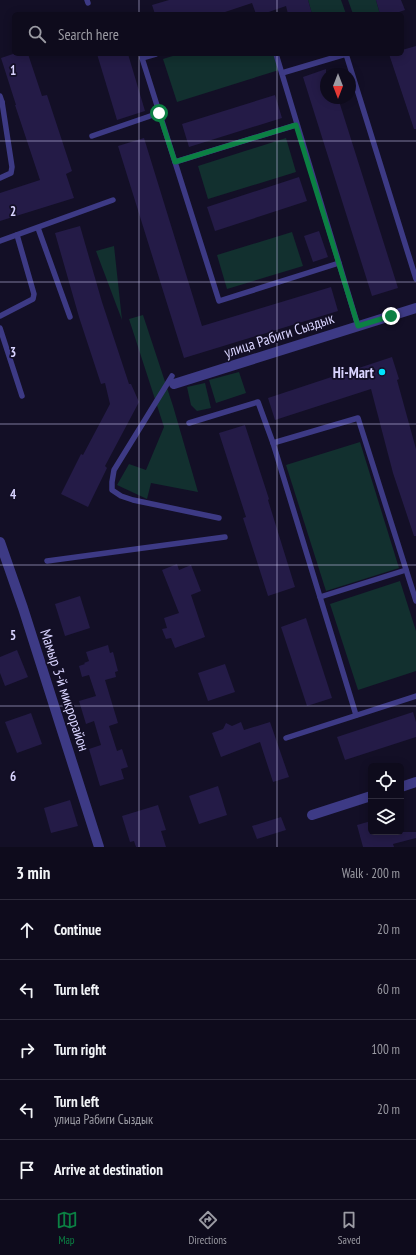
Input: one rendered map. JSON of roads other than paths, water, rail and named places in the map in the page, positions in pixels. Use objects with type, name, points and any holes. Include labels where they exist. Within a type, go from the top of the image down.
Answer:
[{"type":"street","name":"улица Рабиги Сыздык","points":[[173,380],[416,308]]},
{"type":"street","name":"Мамыр 3-й микрорайон","points":[[0,542],[23,608],[99,847]]},
{"type":"street","points":[[404,786],[416,782]]},
{"type":"street","points":[[312,815],[368,797]]},
{"type":"lane","points":[[149,56],[142,58],[219,301],[339,263]]},
{"type":"lane","points":[[277,56],[296,125],[358,326]]},
{"type":"lane","points":[[282,74],[340,56]]},
{"type":"lane","points":[[347,56],[416,279]]},
{"type":"lane","points":[[0,96],[12,167],[11,173],[0,178]]},
{"type":"lane","points":[[92,136],[159,113]]},
{"type":"lane","points":[[175,162],[296,125]]},
{"type":"lane","points":[[0,241],[113,200]]},
{"type":"lane","points":[[38,228],[70,317]]},
{"type":"lane","points":[[0,316],[33,299],[34,294],[17,235]]},
{"type":"lane","points":[[0,328],[22,396]]},
{"type":"lane","points":[[173,380],[114,470],[112,490],[121,496],[132,500],[219,518]]},
{"type":"lane","points":[[189,423],[258,402],[273,443],[356,715]]},
{"type":"lane","points":[[273,443],[358,418],[416,601]]},
{"type":"lane","points":[[47,561],[225,537]]},
{"type":"lane","points":[[320,597],[406,570]]},
{"type":"lane","points":[[286,738],[416,696]]},
{"type":"place","name":"Hi-Mart","points":[[382,372]]}]
